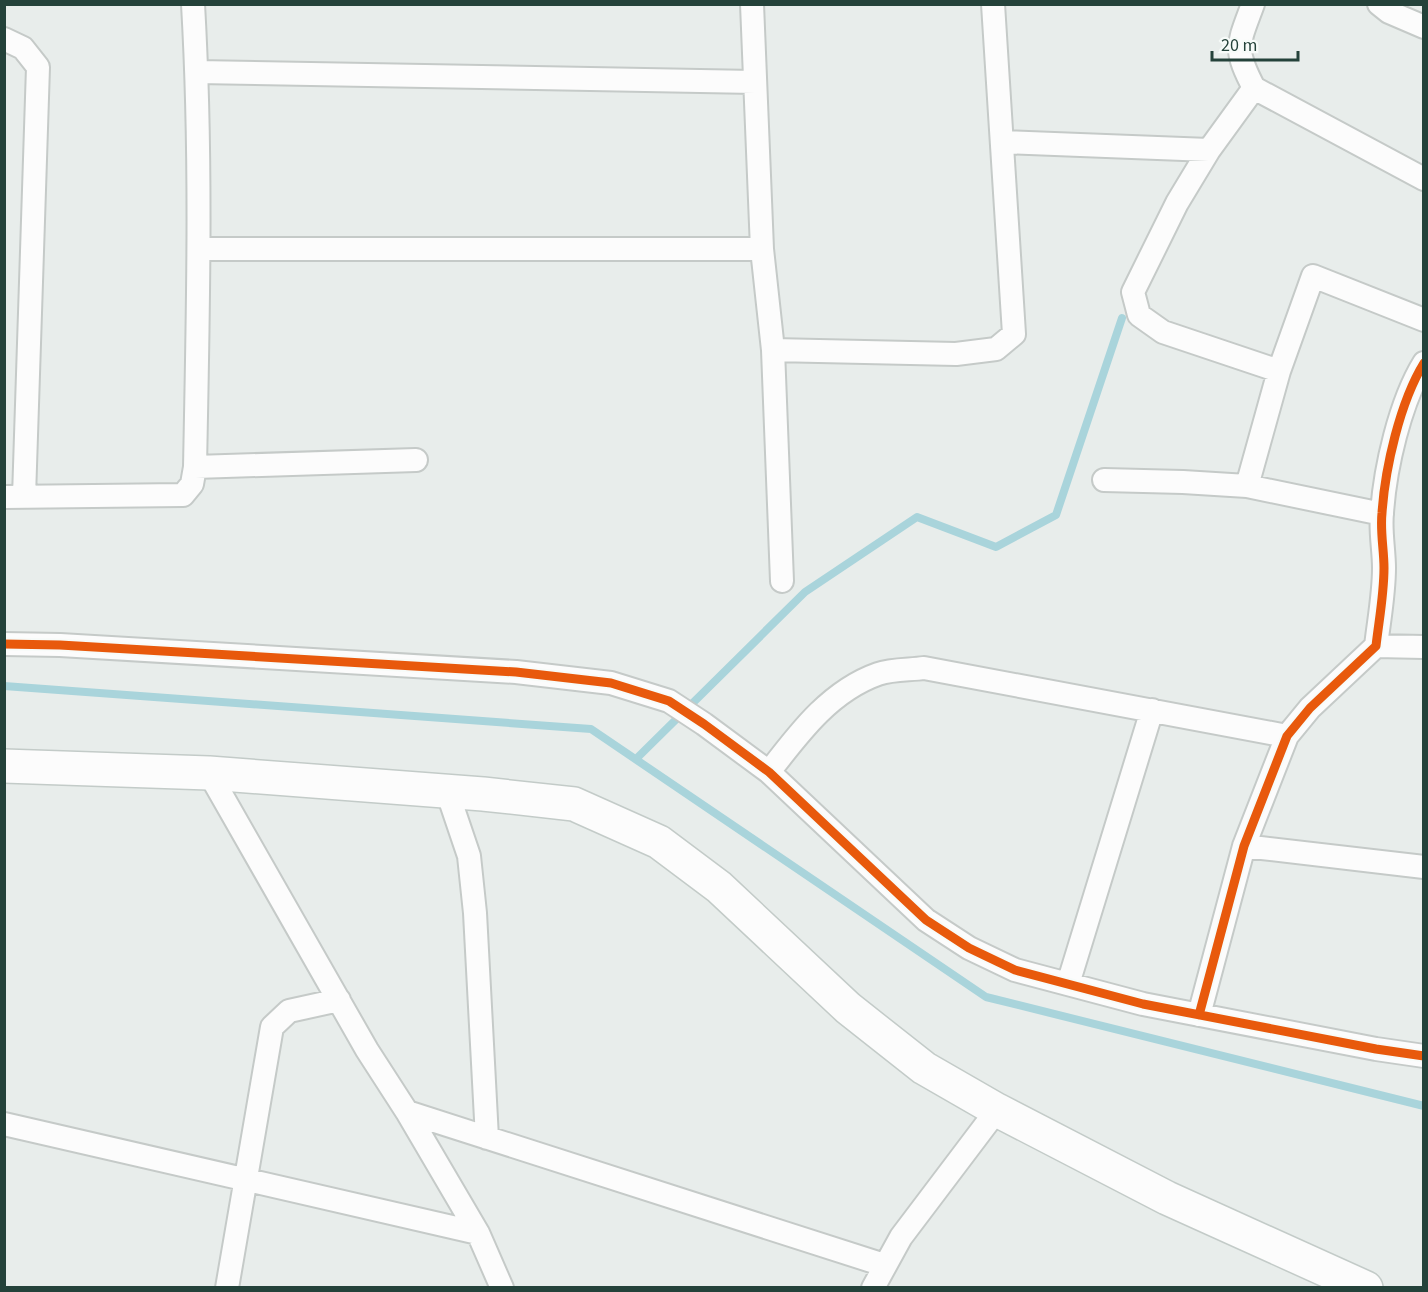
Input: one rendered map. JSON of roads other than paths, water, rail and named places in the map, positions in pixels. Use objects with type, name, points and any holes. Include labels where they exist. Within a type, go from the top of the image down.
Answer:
[{"type":"street","points":[[4,39],[23,48],[38,67],[14,497],[183,495],[192,484],[195,467],[200,249],[197,72],[193,4]]},
{"type":"street","points":[[752,4],[762,249],[773,350],[782,581]]},
{"type":"street","points":[[773,350],[956,354],[996,349],[1014,334],[993,4]]},
{"type":"street","points":[[1253,4],[1238,45],[1242,66],[1254,88],[1424,179]]},
{"type":"street","points":[[1379,4],[1389,12],[1424,27]]},
{"type":"street","points":[[197,72],[755,81]]},
{"type":"street","points":[[1254,88],[1209,150],[1177,203],[1133,292],[1139,315],[1163,333],[1279,370]]},
{"type":"street","points":[[1002,142],[1209,150]]},
{"type":"street","points":[[200,249],[762,249]]},
{"type":"street","points":[[1247,486],[1279,370],[1313,276],[1424,320]]},
{"type":"street","points":[[1199,1015],[1244,846],[1287,736],[1310,708],[1376,646],[1384,568],[1382,514],[1390,464],[1400,418],[1415,377],[1424,363]]},
{"type":"street","points":[[195,467],[416,460]]},
{"type":"street","points":[[1104,480],[1247,486],[1382,514]]},
{"type":"street","points":[[4,644],[60,645],[516,672],[611,683],[669,701],[704,724],[769,772],[926,920],[969,948],[1015,970],[1143,1004],[1376,1049],[1424,1056]]},
{"type":"street","points":[[1376,646],[1424,646]]},
{"type":"street","points":[[769,772],[808,722],[852,686],[880,673],[924,668],[1287,736]]},
{"type":"street","points":[[1068,984],[1152,710]]},
{"type":"street","points":[[4,766],[209,773],[447,791],[574,804],[658,842],[719,887],[848,1008],[924,1068],[998,1110],[1167,1198],[1366,1287]]},
{"type":"street","points":[[209,773],[367,1050],[407,1112],[478,1233],[502,1287]]},
{"type":"street","points":[[447,791],[469,856],[475,914],[487,1138]]},
{"type":"street","points":[[1244,846],[1424,867]]},
{"type":"street","points":[[228,1287],[272,1027],[290,1011],[339,1000]]},
{"type":"street","points":[[873,1287],[901,1237],[998,1110]]},
{"type":"street","points":[[407,1112],[884,1265]]},
{"type":"street","points":[[4,1124],[478,1233]]},
{"type":"waterway","points":[[636,759],[805,592],[917,517],[996,547],[1056,515],[1122,318]]},
{"type":"waterway","points":[[4,686],[591,729],[986,997],[1424,1106]]}]
